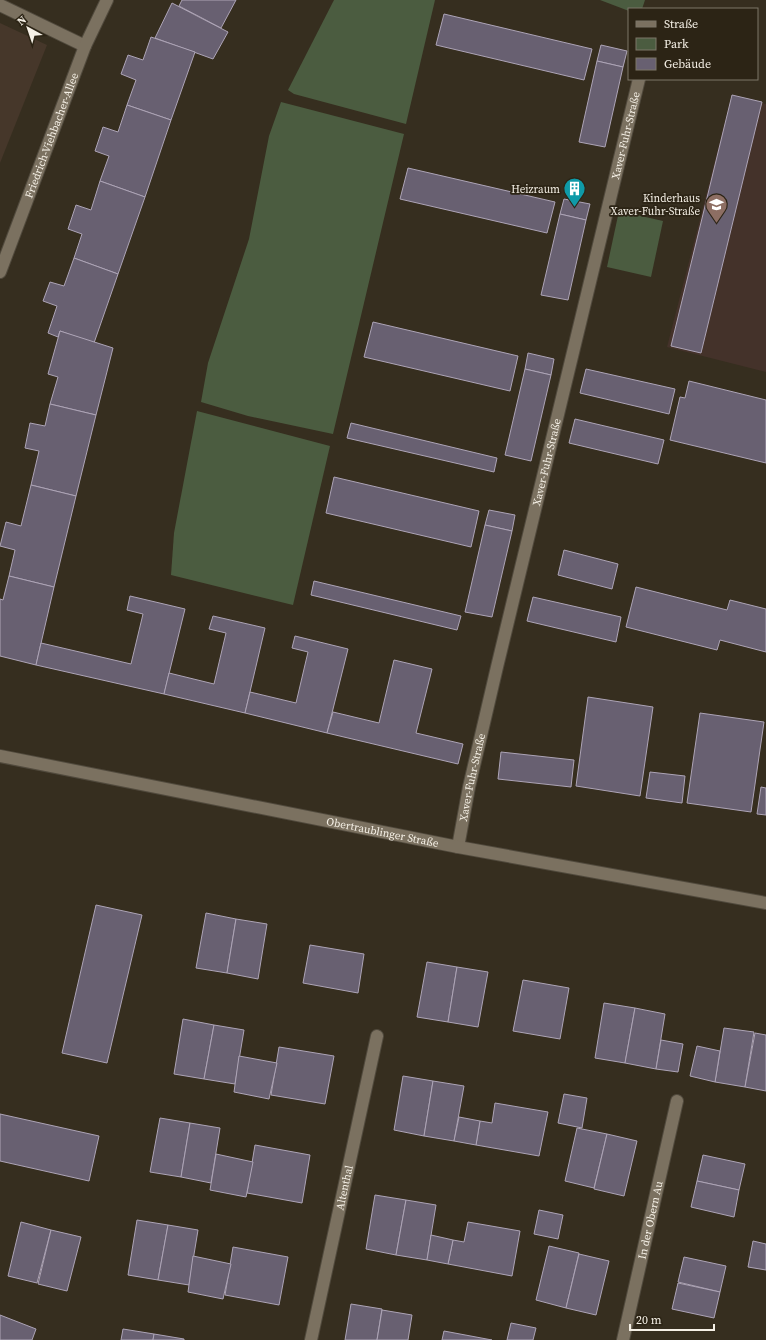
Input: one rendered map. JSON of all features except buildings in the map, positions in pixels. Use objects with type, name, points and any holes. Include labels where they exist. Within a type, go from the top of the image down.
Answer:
[{"type":"street","name":"Friedrich-Viehbacher-Allee","points":[[0,272],[85,46],[107,0]]},
{"type":"street","points":[[0,5],[85,46]]},
{"type":"street","name":"Xaver-Fuhr-Straße","points":[[458,847],[469,787],[493,682],[639,80]]},
{"type":"street","name":"Obertraublinger Straße","points":[[0,756],[458,847],[766,903]]},
{"type":"street","name":"Altenthal","points":[[311,1340],[377,1036]]},
{"type":"street","name":"In der Obern Au","points":[[623,1340],[677,1101]]},
{"type":"shaded area","points":[[0,23],[47,45],[0,163]]},
{"type":"shaded area","points":[[732,95],[766,104],[766,372],[667,347]]},
{"type":"green space","points":[[334,0],[435,0],[406,124],[294,94],[288,90]]},
{"type":"green space","points":[[600,0],[645,0],[642,8],[628,8],[628,11]]},
{"type":"green space","points":[[281,102],[404,134],[333,434],[248,416],[201,402],[208,363],[249,239],[269,136]]},
{"type":"green space","points":[[619,211],[663,221],[651,277],[607,267]]},
{"type":"green space","points":[[197,411],[330,446],[293,605],[171,575],[174,533]]},
{"type":"place","name":"Heizraum","points":[[575,208]]},
{"type":"place","name":"Kinderhaus Xaver-Fuhr-Straße","points":[[716,224]]}]
